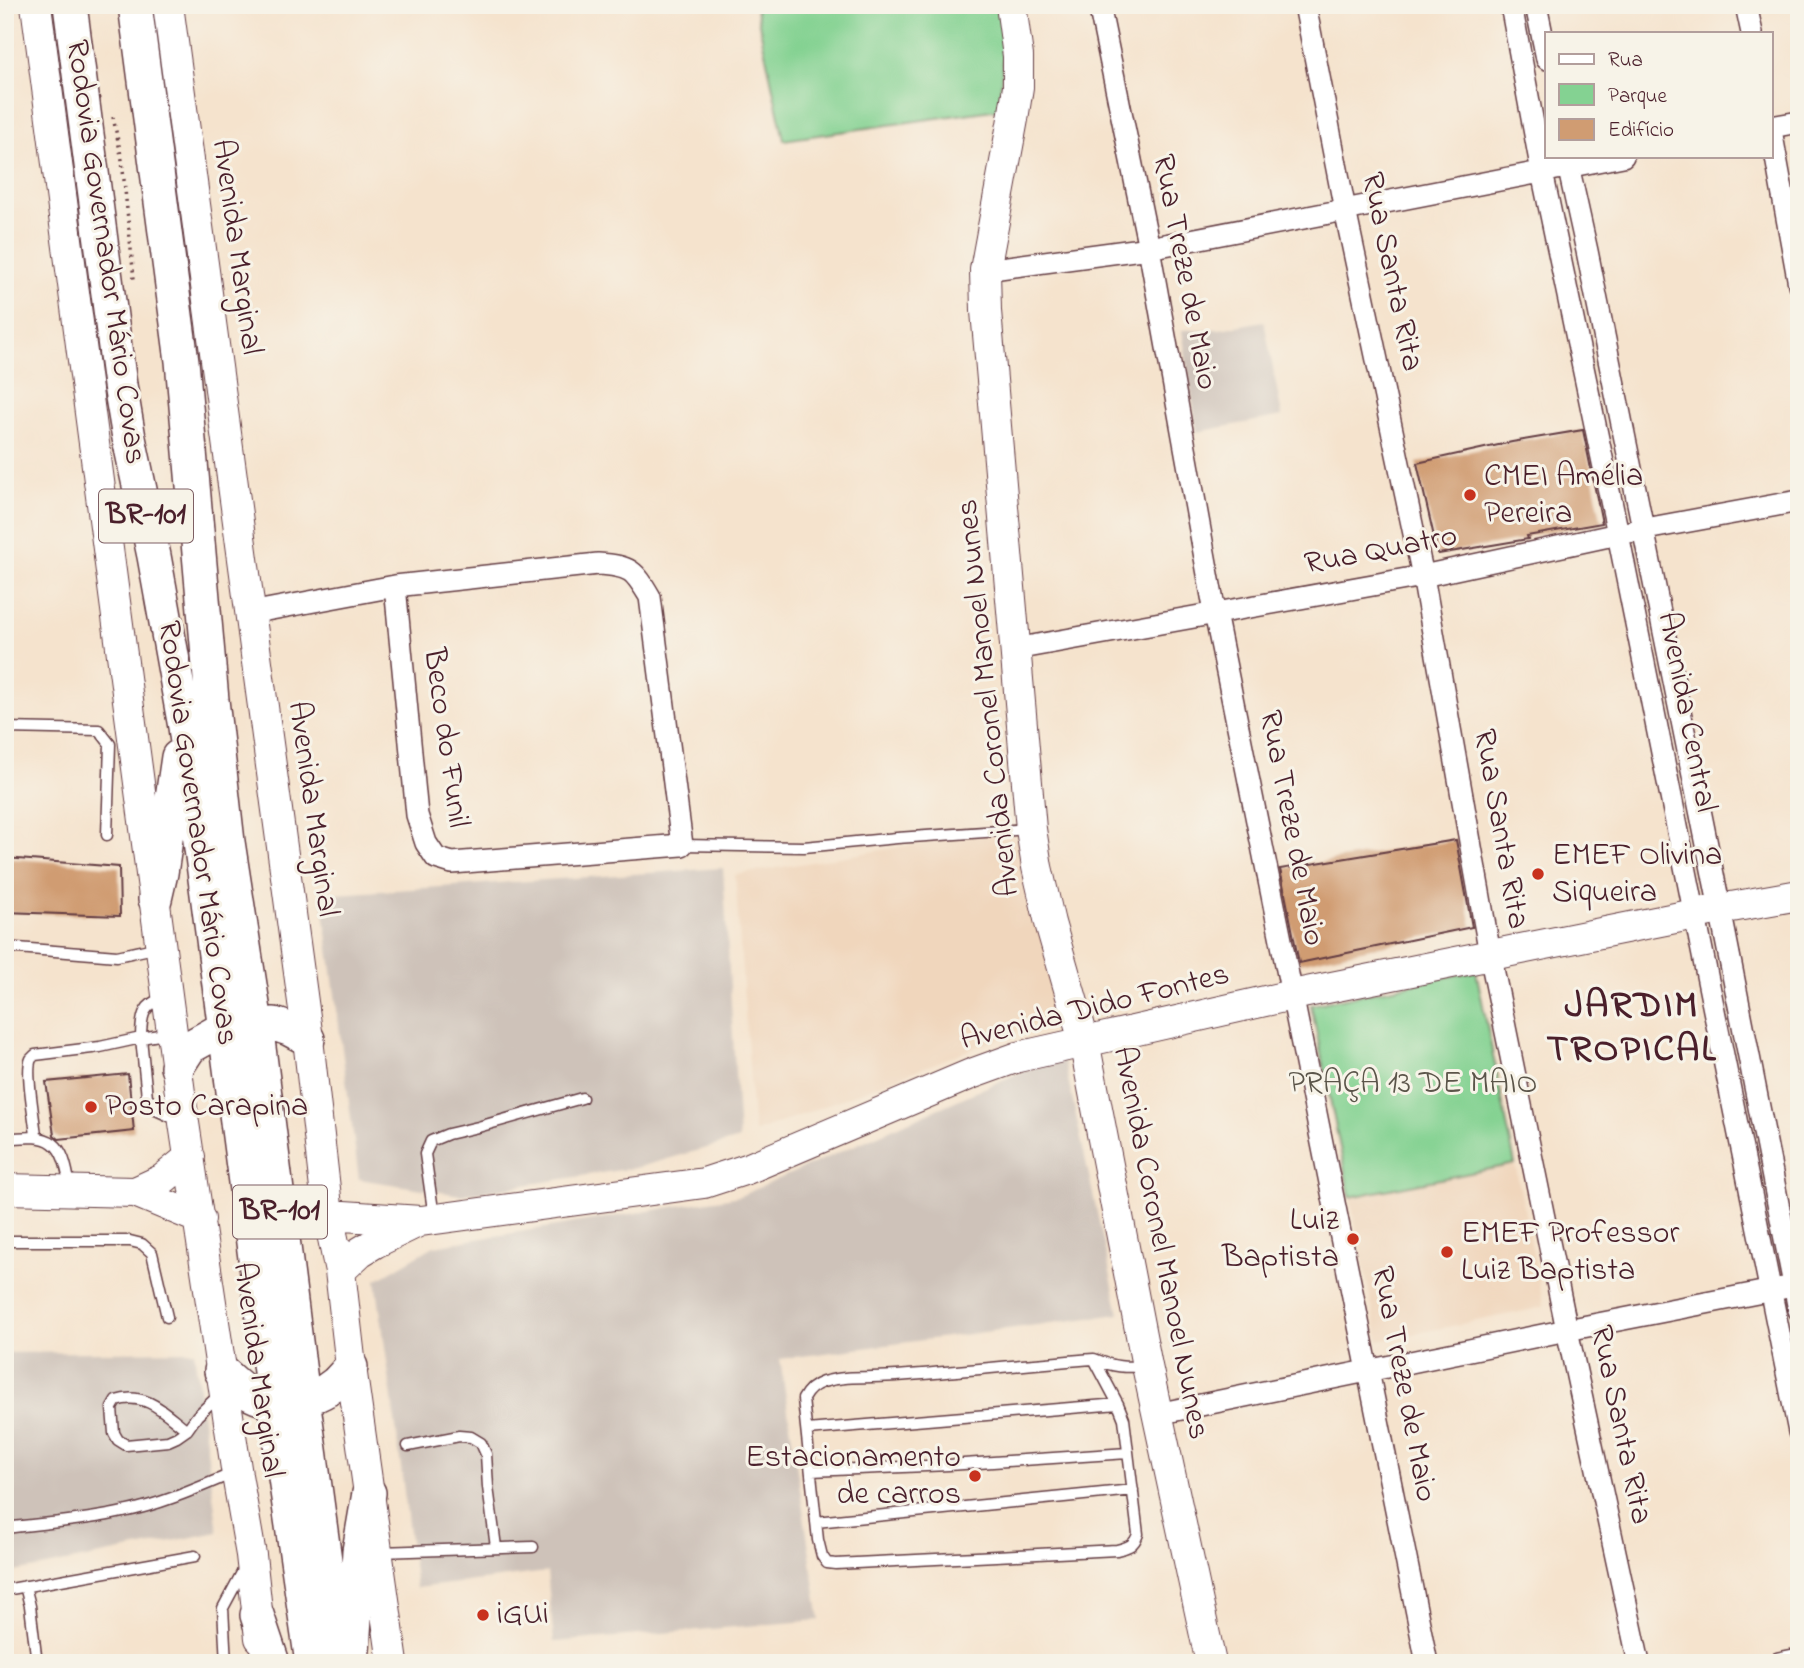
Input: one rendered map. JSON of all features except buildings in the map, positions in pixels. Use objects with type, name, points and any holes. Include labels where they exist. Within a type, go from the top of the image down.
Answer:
[{"type":"main road","name":"Rodovia Governador Mário Covas","points":[[70,5],[120,385],[241,1026]]},
{"type":"main road","name":"Rodovia Governador Mário Covas","points":[[135,5],[182,361],[212,699],[228,842],[241,1026],[289,1401],[312,1663]]},
{"type":"main road","points":[[155,899],[184,727]]},
{"type":"main road","points":[[177,1067],[191,1047],[241,1026],[274,1024],[309,1040]]},
{"type":"main road","points":[[223,1380],[263,1399],[289,1401],[325,1391],[351,1367]]},
{"type":"main road","name":"Rodovia Governador Mário Covas","points":[[289,1401],[339,1663]]},
{"type":"main road","points":[[351,1663],[359,1551],[369,1493]]},
{"type":"main road","points":[[257,1615],[273,1663]]},
{"type":"street","name":"Avenida Marginal","points":[[37,5],[184,1123],[251,1555],[262,1663]]},
{"type":"street","name":"Avenida Marginal","points":[[168,5],[309,1040],[328,1214],[340,1271],[393,1663]]},
{"type":"street","name":"Avenida Coronel Manoel Nunes","points":[[1012,5],[1018,56],[1018,87],[985,270],[986,311],[1031,829],[1050,923],[1084,1041],[1147,1366],[1211,1663]]},
{"type":"street","name":"Rua Treze de Maio","points":[[1099,5],[1149,248],[1215,613],[1427,1663]]},
{"type":"street","name":"Rua Santa Rita","points":[[1305,5],[1345,210],[1423,576],[1490,954],[1639,1663]]},
{"type":"street","name":"Avenida Central","points":[[1511,5],[1542,172],[1618,534],[1796,1284],[1799,1310]]},
{"type":"street","points":[[1536,5],[1545,49]]},
{"type":"street","points":[[1746,5],[1752,32]]},
{"type":"street","points":[[1772,129],[1799,122]]},
{"type":"street","points":[[1772,135],[1799,284]]},
{"type":"street","points":[[985,270],[1149,248],[1542,172],[1567,161],[1601,158]]},
{"type":"street","name":"Avenida Central","points":[[1567,161],[1642,530],[1769,1291],[1799,1432]]},
{"type":"street","name":"Rua Quatro","points":[[1015,649],[1423,576],[1618,534],[1799,501]]},
{"type":"street","points":[[250,613],[395,586],[598,564],[616,565],[632,570],[650,597],[682,845]]},
{"type":"street","name":"Beco do Funil","points":[[395,586],[417,815],[426,843],[436,858],[452,863],[682,845]]},
{"type":"street","name":"Avenida Dido Fontes","points":[[328,1214],[428,1220],[705,1183],[747,1169],[971,1074],[1018,1057],[1490,954],[1799,895]]},
{"type":"street","points":[[135,1192],[163,1179],[190,1157]]},
{"type":"street","points":[[5,1189],[135,1192],[200,1219]]},
{"type":"street","name":"Avenida Dido Fontes","points":[[340,1271],[374,1243],[428,1220]]},
{"type":"street","points":[[1157,1414],[1796,1284]]},
{"type":"street","points":[[1779,1663],[1799,1659]]},
{"type":"lane","points":[[5,728],[99,730],[105,736],[110,744],[107,835]]},
{"type":"lane","name":"Beco do Funil","points":[[682,845],[804,847],[1031,829]]},
{"type":"lane","points":[[5,947],[117,956],[161,947]]},
{"type":"lane","points":[[167,996],[154,1000],[146,1007],[141,1024],[147,1097],[156,1110],[184,1123]]},
{"type":"lane","points":[[36,1136],[30,1087],[30,1062],[35,1055],[100,1048],[173,1033]]},
{"type":"lane","points":[[428,1220],[425,1154],[431,1141],[582,1098]]},
{"type":"lane","points":[[5,1139],[36,1136],[53,1143],[66,1163],[70,1191]]},
{"type":"lane","points":[[5,1241],[130,1241],[142,1244],[152,1253],[167,1317]]},
{"type":"lane","points":[[1094,1359],[1124,1419],[1138,1534],[1135,1543],[1130,1547],[1117,1550],[827,1563],[822,1556],[818,1540],[803,1399],[806,1393],[821,1383],[844,1378],[1094,1359],[1125,1368],[1147,1366]]},
{"type":"lane","points":[[187,1430],[151,1402],[126,1398],[116,1401],[112,1408],[114,1433],[118,1440],[126,1444],[168,1441],[187,1430],[223,1380]]},
{"type":"lane","points":[[807,1430],[1118,1404]]},
{"type":"lane","points":[[408,1446],[459,1436],[471,1437],[481,1443],[486,1454],[496,1547]]},
{"type":"lane","points":[[811,1471],[1128,1453]]},
{"type":"lane","points":[[5,1528],[80,1520],[123,1512],[164,1501],[224,1477],[237,1475]]},
{"type":"lane","points":[[816,1522],[1133,1490]]},
{"type":"lane","points":[[377,1552],[533,1546]]},
{"type":"lane","points":[[226,1663],[223,1608],[251,1555]]},
{"type":"lane","points":[[5,1590],[195,1556]]},
{"type":"lane","points":[[25,1586],[37,1663]]},
{"type":"path","points":[[111,111],[122,160],[134,280]]},
{"type":"shaded area","points":[[1264,321],[1282,416],[1197,432],[1182,330],[1220,329]]},
{"type":"shaded area","points":[[1016,827],[1060,1015],[754,1133],[735,875]]},
{"type":"shaded area","points":[[723,868],[739,1139],[639,1167],[460,1195],[359,1179],[322,895]]},
{"type":"shaded area","points":[[1063,1056],[1119,1314],[780,1359],[820,1620],[554,1642],[547,1572],[416,1588],[376,1280],[434,1246],[740,1196]]},
{"type":"shaded area","name":"EMEF Professor Luiz Baptista","points":[[1515,1164],[1544,1307],[1379,1341],[1350,1197]]},
{"type":"shaded area","points":[[194,1351],[218,1532],[5,1574],[5,1353]]},
{"type":"green space","points":[[755,5],[998,5],[1005,32],[999,109],[784,140]]},
{"type":"green space","name":"PRAÇA 13 DE MAIO","points":[[1476,971],[1515,1164],[1350,1197],[1311,1005]]},
{"type":"place","name":"CMEI Amélia Pereira","points":[[1470,495]]},
{"type":"place","name":"EMEF Olivina Siqueira","points":[[1538,874]]},
{"type":"place","name":"Posto Carapina","points":[[91,1107]]},
{"type":"place","name":"Luiz Baptista","points":[[1353,1239]]},
{"type":"place","name":"EMEF Professor Luiz Baptista","points":[[1447,1252]]},
{"type":"place","name":"Estacionamento de carros","points":[[975,1476]]},
{"type":"place","name":"iGUi","points":[[483,1615]]},
{"type":"district","name":"JARDIM TROPICAL","points":[[1632,1029]]}]
